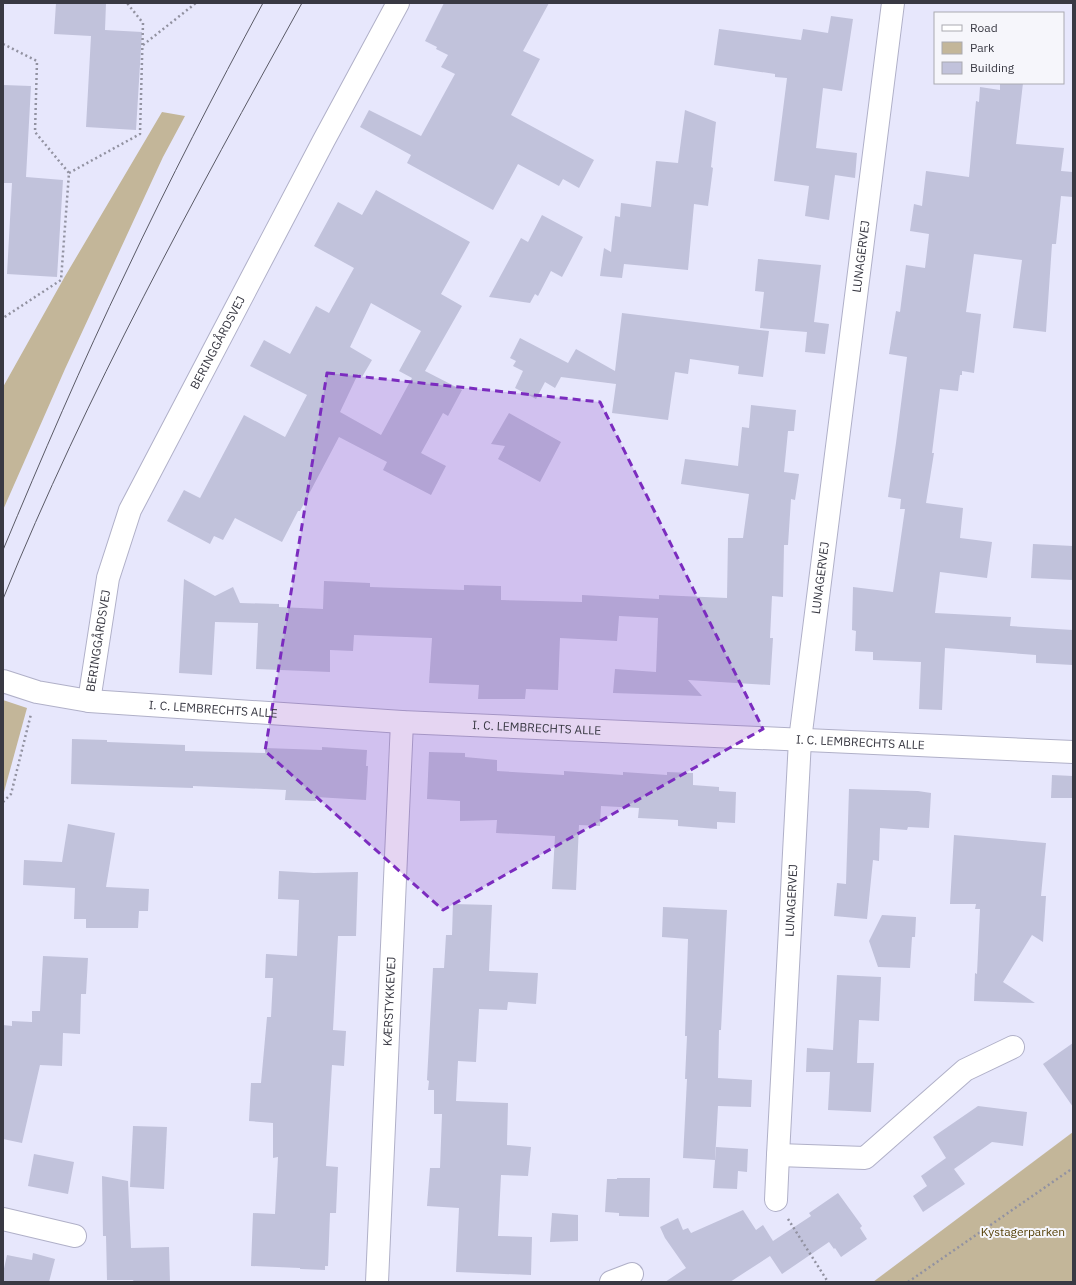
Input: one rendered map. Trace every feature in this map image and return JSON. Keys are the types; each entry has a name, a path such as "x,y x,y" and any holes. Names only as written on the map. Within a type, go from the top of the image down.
{"street":[{"name":"BERINGGÅRDSVEJ","path":"88,701 108,578 130,510 324,140 398,3"},
{"name":"LUNAGERVEJ","path":"776,1200 800,740 893,3"},
{"name":"I. C. LEMBRECHTS ALLE","path":"3,681 37,692 88,701 402,722 1073,752"},
{"name":"KÆRSTYKKEVEJ","path":"377,1282 402,722"},
{"path":"778,1155 865,1158 965,1070 1012,1047"},
{"path":"3,1219 75,1236"},
{"path":"611,1282 632,1274"}],"path":[{"path":"69,173 140,134 143,23 127,3"},
{"path":"142,45 196,3"},
{"path":"3,44 37,61 35,132 69,173 61,280 3,318"},
{"path":"3,802 10,794 37,692"},
{"path":"908,1282 1073,1168"},
{"path":"776,1200 828,1282"}],"highlighted area":[{"path":"327,373 600,402 763,729 443,910 265,751"}],"green space":[{"path":"162,112 185,116 163,157 65,369 3,510 3,387 64,278"},
{"path":"3,700 27,708 4,792 3,792"},
{"name":"Kystagerparken","path":"1073,1132 1073,1282 873,1282"}],"building":[{"path":"56,3 106,3 105,30 142,32 136,130 86,127 91,36 54,34"},
{"path":"444,3 549,3 523,51 540,59 511,115 594,160 579,188 563,179 559,186 518,164 493,210 407,163 411,155 360,127 369,110 421,136 455,74 441,67 448,55 425,41"},
{"path":"831,16 853,19 842,91 823,88 816,148 857,153 855,178 835,175 829,220 805,216 809,186 774,181 787,78 775,77 775,74 714,65 719,29 801,40 803,29 828,33"},
{"path":"1000,84 1023,84 1016,144 1064,148 1061,171 1073,172 1073,197 1061,196 1056,244 1052,244 1046,332 1013,328 1022,260 974,254 966,312 981,314 974,373 962,371 958,391 940,389 932,453 934,453 926,503 963,508 960,538 992,542 987,578 940,572 935,613 1011,617 1010,626 1073,630 1073,665 1036,663 1036,655 945,648 942,710 919,709 921,662 873,660 873,652 855,651 856,631 852,630 853,587 893,592 905,509 900,509 901,499 888,497 907,357 889,354 896,311 900,312 906,265 925,268 929,234 910,231 914,204 922,206 926,171 969,177 976,101 979,102 980,87 1000,90"},
{"path":"3,85 31,86 26,177 63,180 57,277 7,274 12,183 3,183"},
{"path":"685,110 716,122 711,167 713,168 708,206 694,204 688,270 624,264 622,278 600,276 604,248 611,252 615,216 620,217 621,203 651,207 656,161 678,163"},
{"path":"376,190 470,242 441,294 462,306 425,371 462,390 448,416 443,413 421,453 446,466 431,495 383,470 387,462 339,437 282,542 235,518 223,540 214,536 210,544 167,521 184,490 200,498 244,415 285,437 307,395 250,366 264,340 290,354 316,306 329,313 354,268 314,246 338,202 362,215","holes":["371,303 421,331 399,371 412,378 381,435 340,412 358,374 362,377 372,360 350,347"]},
{"path":"542,215 583,237 562,277 551,271 538,296 535,294 530,303 489,297 521,238 528,242"},
{"path":"758,259 821,265 814,322 829,324 825,354 805,352 807,332 760,328 764,292 755,291"},
{"path":"622,313 769,331 763,377 738,374 739,366 690,359 688,374 675,372 668,420 612,413 616,384 561,377 555,388 545,382 536,399 515,388 523,371 513,366 516,361 510,358 520,338 568,363 576,349 615,371"},
{"path":"751,405 796,410 794,431 788,431 784,472 799,474 795,500 791,499 788,545 784,545 783,597 772,596 770,638 773,638 770,685 688,680 702,696 613,693 615,669 656,672 658,618 619,616 617,641 560,638 558,690 526,689 525,699 478,699 479,685 429,683 432,638 354,635 353,651 330,650 330,672 256,669 258,623 215,622 212,675 179,673 184,579 215,596 233,587 240,603 279,604 279,607 323,609 324,581 370,583 370,587 464,590 464,585 501,586 501,600 582,602 582,595 659,599 659,595 727,598 728,538 743,538 749,494 681,484 685,459 738,466 742,427 749,428"},
{"path":"509,413 561,442 540,482 498,459 505,446 491,444"},
{"path":"1033,544 1073,546 1073,580 1031,578"},
{"path":"72,739 185,745 185,751 265,753 265,748 322,750 322,747 367,750 366,766 368,766 366,800 316,797 316,801 285,800 286,790 193,786 193,788 71,784"},
{"path":"429,752 465,753 465,757 497,760 497,771 564,775 564,771 623,775 623,772 667,775 667,772 693,773 693,785 719,787 719,791 736,792 735,823 717,822 717,829 678,826 678,820 638,818 639,808 601,806 600,826 579,825 576,890 552,889 555,836 496,833 497,820 460,821 460,801 427,799"},
{"path":"1052,775 1073,776 1073,798 1051,798"},
{"path":"849,789 918,791 931,793 929,828 908,827 907,830 880,828 879,861 873,860 867,919 834,916 837,883 846,884"},
{"path":"68,824 115,833 106,887 149,889 148,911 139,911 138,928 86,928 86,919 74,919 75,888 23,885 24,860 62,862"},
{"path":"954,835 1046,843 1041,896 1046,896 1043,942 1032,935 1003,982 1035,1003 974,1001 975,973 977,974 980,909 975,909 976,904 950,904"},
{"path":"279,871 314,873 358,872 356,936 338,936 333,1030 346,1031 344,1066 332,1065 326,1166 338,1167 336,1213 330,1213 328,1266 325,1266 325,1270 251,1266 253,1213 275,1214 278,1157 273,1158 273,1123 249,1121 251,1083 261,1083 267,1017 271,1017 273,978 265,978 266,954 297,956 299,900 278,899"},
{"path":"453,904 492,905 489,971 538,973 536,1004 508,1002 507,1010 479,1009 476,1062 458,1061 456,1101 508,1103 507,1145 531,1147 528,1176 501,1175 498,1236 532,1237 531,1275 456,1272 459,1208 427,1206 430,1168 440,1168 442,1114 434,1114 434,1090 428,1090 429,1081 427,1080 433,968 444,968 446,935 452,935"},
{"path":"663,907 727,910 721,1030 719,1030 718,1078 752,1080 751,1107 718,1106 715,1160 683,1158 687,1079 685,1079 687,1036 685,1036 688,939 662,937"},
{"path":"882,915 916,917 915,937 912,937 910,968 878,967 869,941"},
{"path":"43,956 88,958 86,994 81,994 80,1034 63,1033 62,1066 40,1065 22,1143 3,1139 3,1025 12,1026 12,1021 32,1022 32,1011 40,1011"},
{"path":"837,975 881,977 879,1021 859,1020 857,1063 874,1063 871,1112 828,1110 830,1072 806,1072 807,1048 833,1050"},
{"path":"1073,1043 1073,1107 1043,1064"},
{"path":"978,1106 1027,1112 1023,1146 992,1142 954,1169 965,1184 923,1212 913,1196 927,1186 921,1176 946,1158 933,1137"},
{"path":"133,1126 167,1127 164,1189 130,1187"},
{"path":"716,1147 748,1149 747,1172 738,1171 737,1189 713,1188"},
{"path":"34,1154 74,1162 68,1194 28,1186"},
{"path":"102,1176 128,1181 131,1248 169,1247 170,1282 107,1280 106,1236 103,1236"},
{"path":"650,1178 649,1217 619,1216 619,1213 605,1212 607,1179"},
{"path":"838,1193 862,1226 860,1228 867,1239 841,1257 829,1242 782,1274 770,1256 730,1282 665,1282 686,1268 665,1238 660,1227 678,1218 683,1230 688,1228 691,1233 743,1210 756,1230 763,1225 773,1241 811,1216 809,1213"},
{"path":"552,1213 578,1215 578,1241 550,1242"},
{"path":"33,1253 55,1259 49,1282 3,1282 3,1273 7,1255 32,1260"}],"tram line":[{"path":"3,550 63,410 142,238 210,103 263,3"},
{"path":"3,599 70,446 106,371 182,223 302,3"}]}
